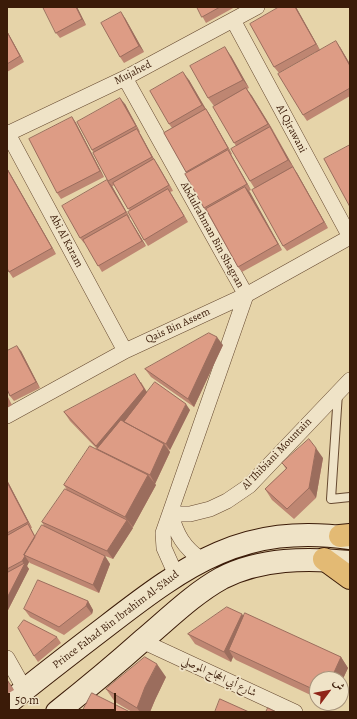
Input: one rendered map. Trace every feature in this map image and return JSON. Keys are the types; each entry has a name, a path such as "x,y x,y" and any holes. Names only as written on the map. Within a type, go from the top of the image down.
{"main road":[{"name":"Prince Fahad Bin Ibrahim Al-S'Aud","path":"7,704 160,585 202,560 231,548 275,537 308,534 347,536"},
{"path":"57,712 142,642 180,608 222,578 246,569 271,563 300,559 324,559 350,562"},
{"path":"324,559 350,578"}],"street":[{"name":"Mujahed","path":"7,133 125,78 257,7"},
{"name":"Al Qirawani","path":"233,20 350,237"},
{"name":"Abdulrahman Bin Shagran","path":"125,78 246,295 171,514 163,533 163,540 168,558 176,575"},
{"name":"Abi Al Karam","path":"7,133 125,351"},
{"name":"Qais Bin Assem","path":"7,416 125,351 246,295 350,237"},
{"name":"Al Thibiani Mountain","path":"171,514 190,514 210,509 227,501 249,486 338,390 350,380"},
{"path":"171,514 174,527 185,546 202,560"},
{"name":"شارع أبي الحجاج الموصلي","path":"142,642 295,712"},
{"path":"7,658 25,690"}],"lane":[{"path":"338,390 331,499 350,497"}],"building":[{"path":"43,7 76,7 82,19 56,33"},
{"path":"197,7 220,7 202,17"},
{"path":"279,7 295,7 316,44 274,67 250,24"},
{"path":"121,12 139,46 120,57 101,23"},
{"path":"7,32 20,56 7,64"},
{"path":"336,41 350,66 350,88 303,115 278,74"},
{"path":"225,47 243,80 208,98 190,66"},
{"path":"183,72 202,105 169,124 150,91"},
{"path":"246,88 268,124 234,143 213,107"},
{"path":"120,98 136,126 92,150 77,122"},
{"path":"206,109 228,148 186,172 164,133"},
{"path":"72,117 100,171 57,193 29,139"},
{"path":"270,127 288,160 250,181 231,149"},
{"path":"137,129 152,157 108,181 93,153"},
{"path":"350,145 350,207 324,159"},
{"path":"228,150 247,184 204,208 185,174"},
{"path":"154,159 169,185 128,209 113,183"},
{"path":"293,167 324,222 283,246 252,190"},
{"path":"7,169 52,248 9,272 7,268"},
{"path":"107,180 126,212 80,238 62,206"},
{"path":"245,187 278,244 238,267 206,209"},
{"path":"168,189 184,216 144,240 128,212"},
{"path":"127,215 142,241 98,266 83,240"},
{"path":"209,333 217,337 188,399 145,369"},
{"path":"17,346 36,382 10,396 7,389 7,351"},
{"path":"135,374 144,389 96,446 64,412"},
{"path":"155,382 186,404 166,444 124,422"},
{"path":"121,420 164,444 150,475 97,449"},
{"path":"309,439 316,448 309,488 287,509 265,489 287,468 282,463"},
{"path":"90,446 148,475 125,517 64,485"},
{"path":"7,482 28,522 7,533"},
{"path":"65,489 127,520 107,551 42,522"},
{"path":"28,524 35,537 22,561 7,569 7,536"},
{"path":"42,525 105,556 93,585 24,555"},
{"path":"25,563 7,598 7,573"},
{"path":"38,580 88,601 86,606 59,627 24,609"},
{"path":"227,607 242,614 224,652 188,634"},
{"path":"245,613 341,657 335,671 309,671 309,687 229,650"},
{"path":"24,620 57,637 34,656 18,628"},
{"path":"145,657 157,664 145,687 137,708 106,689"},
{"path":"92,693 130,712 82,712"},
{"path":"220,699 249,712 215,712"},
{"path":"268,708 276,712 266,712"}]}
